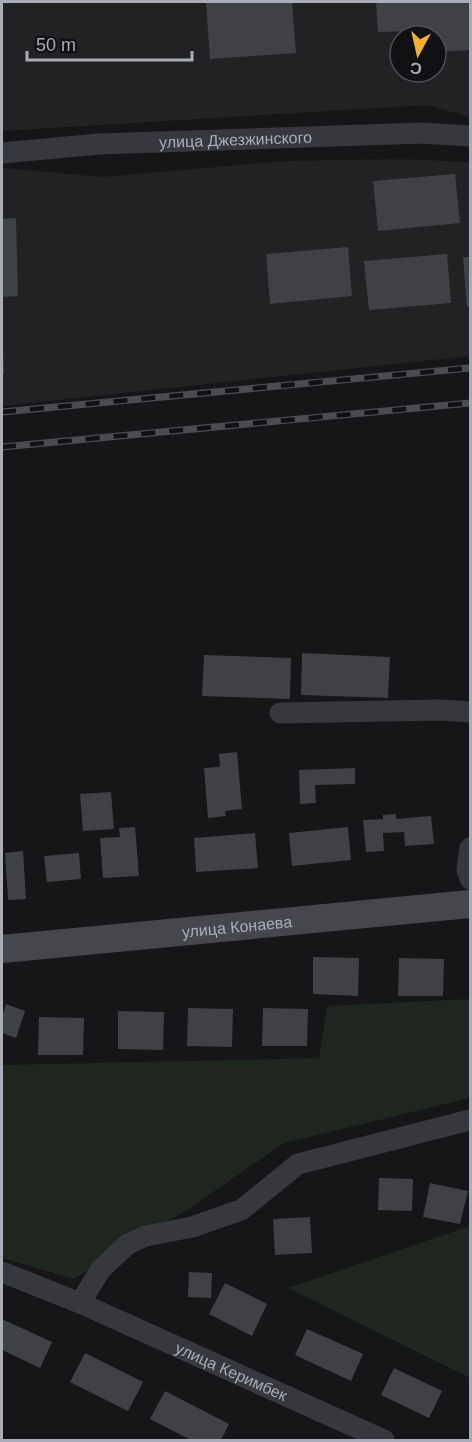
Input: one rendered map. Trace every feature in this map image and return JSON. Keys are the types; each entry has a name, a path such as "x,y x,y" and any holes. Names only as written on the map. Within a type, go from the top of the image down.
{"main road":[{"name":"улица Конаева","path":"2,949 471,904"}],"street":[{"name":"улица Джезжинского","path":"2,153 99,144 422,133 471,135"},
{"path":"280,712 471,712"},
{"path":"471,848 467,870 471,879"},
{"path":"80,1303 101,1269 128,1244 146,1236 192,1227 241,1210 298,1164 471,1119"},
{"name":"улица Керимбек","path":"2,1272 80,1303 384,1440"}],"shaded area":[{"path":"2,2 470,2 470,117 428,105 2,131"},
{"path":"402,159 470,162 470,356 2,406 2,168 103,177 286,161"},
{"path":"470,999 470,1098 284,1143 190,1208 74,1279 2,1258 2,1065 319,1058 327,1006"},
{"path":"470,1226 470,1378 288,1288"}],"building":[{"path":"206,2 292,2 296,53 210,59"},
{"path":"376,2 470,2 470,50 448,51 448,24 388,24 388,32 378,32"},
{"path":"455,174 460,223 378,231 373,181"},
{"path":"16,218 18,296 2,297 2,219"},
{"path":"348,247 352,296 270,304 266,254"},
{"path":"447,254 451,303 369,310 364,261"},
{"path":"463,257 470,257 470,306 467,307"},
{"path":"3,347 4,374 2,374"},
{"path":"302,653 390,657 388,698 301,695"},
{"path":"204,655 291,658 290,699 202,696"},
{"path":"237,752 242,809 225,811 226,816 208,818 204,768 220,767 219,754"},
{"path":"355,768 355,784 315,785 316,803 300,804 299,770"},
{"path":"111,792 114,829 83,831 80,794"},
{"path":"396,814 396,819 431,816 434,844 405,846 404,832 383,833 384,851 366,852 363,820 383,819 383,815"},
{"path":"135,827 139,876 103,878 100,838 120,837 119,828"},
{"path":"348,827 351,860 292,866 289,833"},
{"path":"255,833 258,868 196,872 194,838"},
{"path":"23,851 26,899 8,900 5,853"},
{"path":"79,853 81,879 47,882 44,856"},
{"path":"313,957 359,958 358,996 313,994"},
{"path":"399,958 444,959 443,996 398,996"},
{"path":"6,1004 25,1011 16,1038 2,1033 2,1016"},
{"path":"188,1008 233,1009 232,1047 187,1046"},
{"path":"263,1008 308,1009 307,1046 262,1046"},
{"path":"118,1011 164,1012 163,1050 118,1049"},
{"path":"39,1017 84,1018 83,1055 38,1055"},
{"path":"379,1178 413,1179 412,1211 378,1210"},
{"path":"430,1183 468,1191 460,1224 423,1217"},
{"path":"310,1217 312,1253 275,1255 273,1219"},
{"path":"189,1272 212,1273 211,1298 188,1297"},
{"path":"225,1283 267,1304 252,1336 209,1314"},
{"path":"2,1319 52,1342 40,1368 2,1350"},
{"path":"307,1329 363,1354 351,1381 295,1355"},
{"path":"85,1353 143,1382 128,1411 70,1382"},
{"path":"394,1368 442,1391 429,1418 381,1395"},
{"path":"165,1391 229,1424 221,1440 191,1440 150,1419"}],"railway":[{"path":"2,412 470,368"},
{"path":"2,447 470,403"}]}
